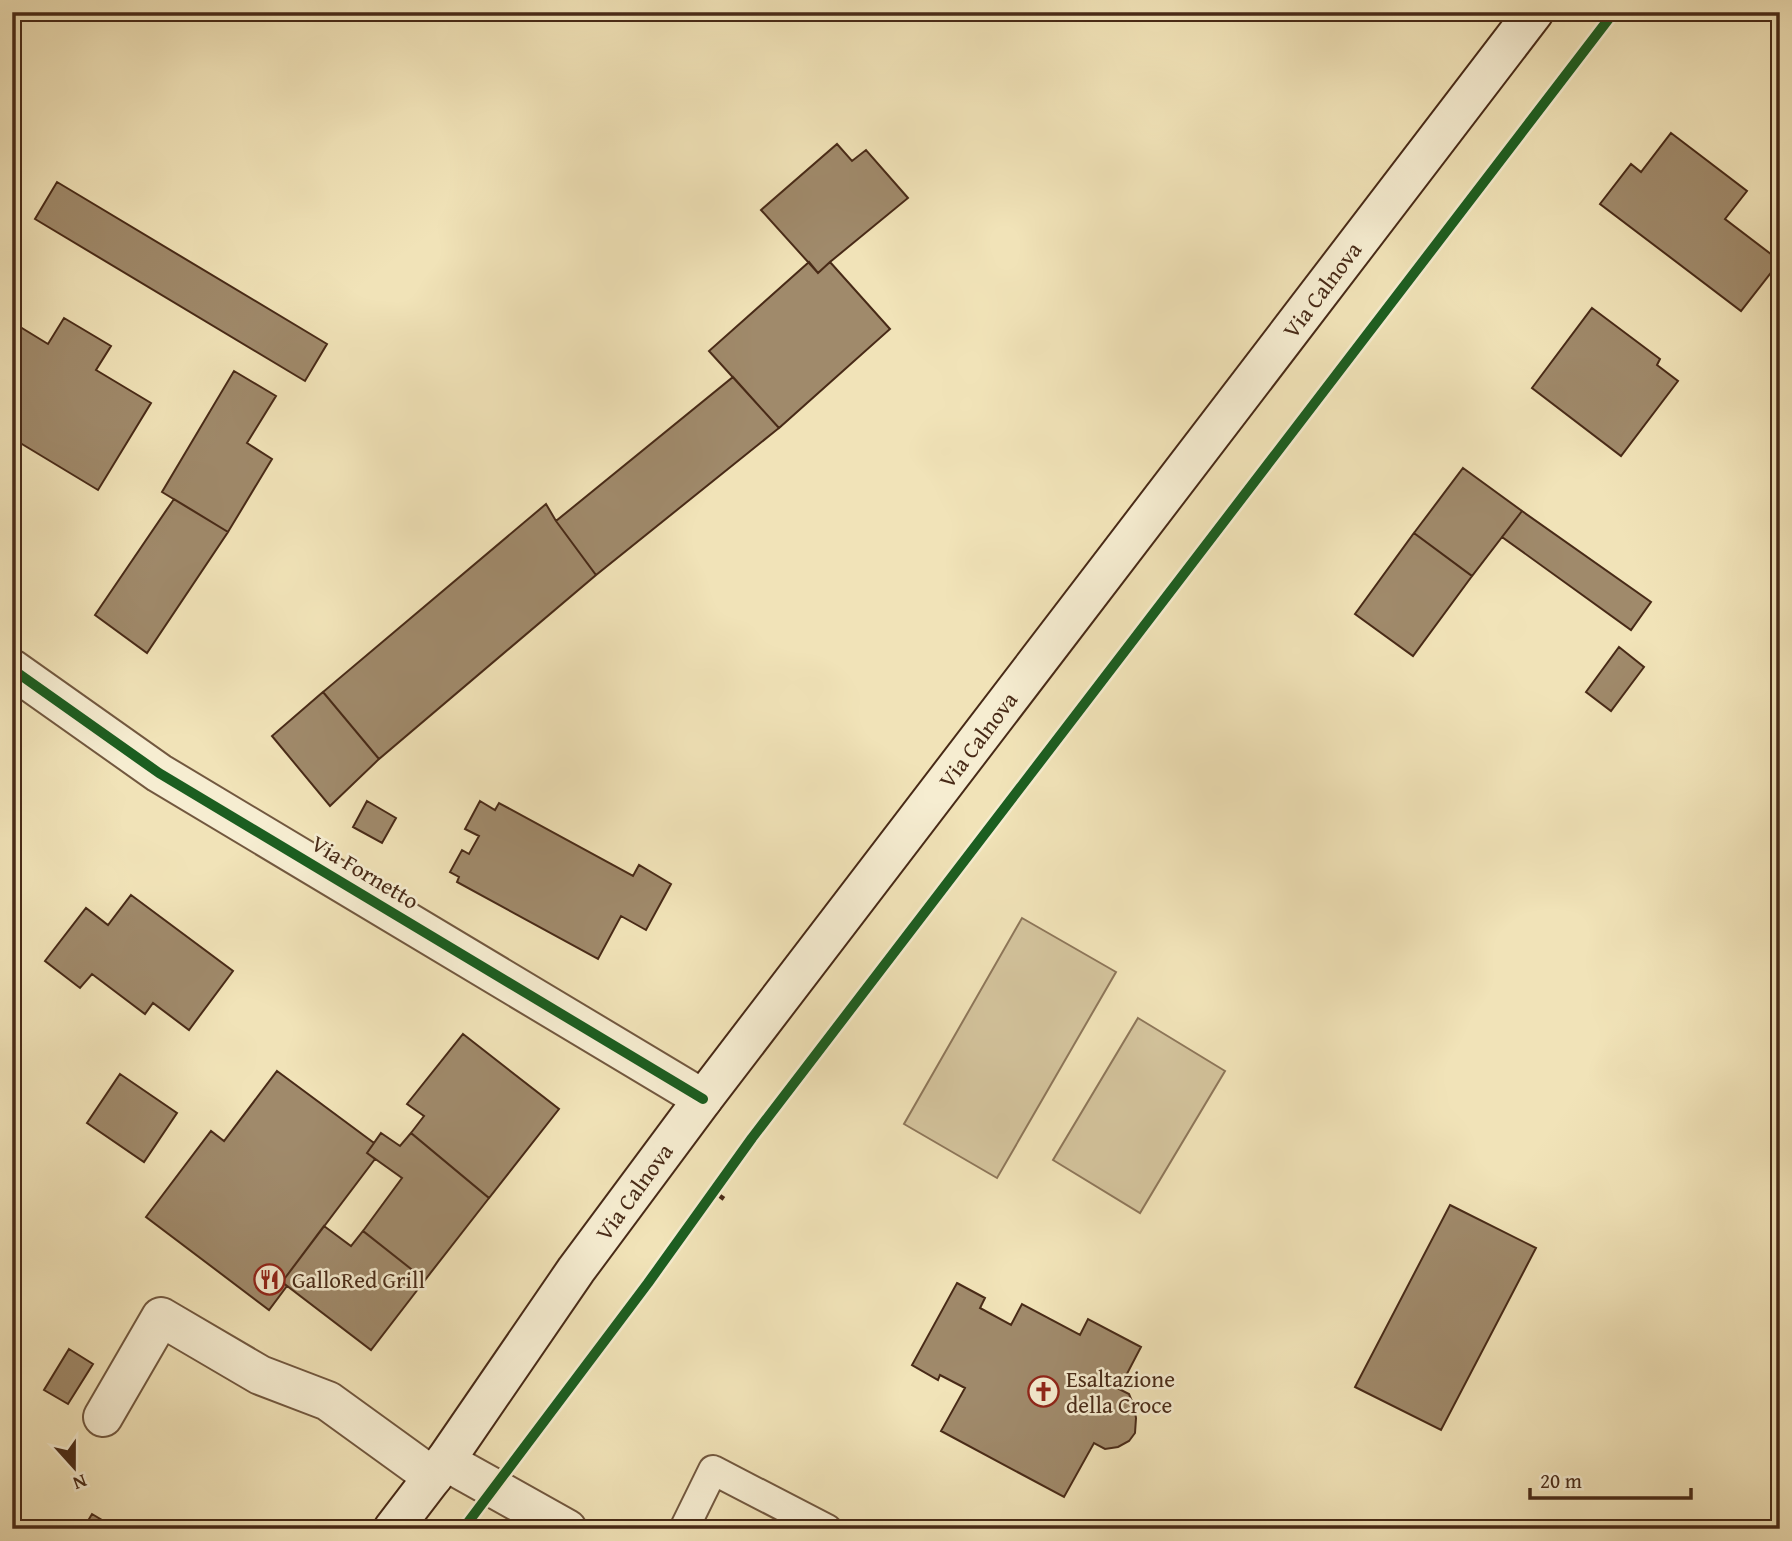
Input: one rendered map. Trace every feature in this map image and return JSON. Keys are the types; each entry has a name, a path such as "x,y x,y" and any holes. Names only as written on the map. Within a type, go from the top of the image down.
{"main road":[{"name":"Via Calnova","path":"393,1529 439,1469 576,1270 703,1099 1534,12"},
{"name":"Via Fornetto","path":"12,669 159,773 703,1099"},
{"path":"103,1416 161,1317 260,1375 328,1401 439,1469 567,1529"}],"lane":[{"path":"684,1529 713,1470 827,1529"}],"path":[{"path":"713,1191 724,1199"}],"shaded area":[{"path":"1022,918 1116,972 997,1178 904,1124"},
{"path":"1138,1018 1225,1071 1140,1213 1053,1160"}],"building":[{"path":"1671,133 1747,191 1725,219 1780,261 1741,311 1600,204 1631,164 1641,172"},
{"path":"837,144 852,161 866,150 908,198 818,273 761,210"},
{"path":"57,182 327,344 305,381 35,219"},
{"path":"809,262 818,273 830,262 890,329 779,428 709,351"},
{"path":"1592,308 1660,359 1657,365 1678,381 1621,456 1532,388"},
{"path":"64,318 111,346 96,370 151,403 98,490 12,438 12,322 48,344"},
{"path":"234,371 276,396 247,443 272,459 228,532 162,492"},
{"path":"733,377 779,428 596,575 556,521"},
{"path":"1463,468 1522,511 1472,576 1414,533"},
{"path":"174,499 228,532 147,653 95,615"},
{"path":"546,504 596,575 379,759 323,692"},
{"path":"1522,511 1651,602 1631,630 1502,537"},
{"path":"1414,533 1472,576 1413,656 1355,614"},
{"path":"1619,647 1644,667 1611,711 1586,692"},
{"path":"323,692 379,759 330,806 272,736"},
{"path":"367,801 396,818 382,843 353,827"},
{"path":"480,801 495,810 499,803 633,876 639,865 671,884 646,930 621,916 598,959 457,882 459,877 450,872 462,850 469,854 479,836 465,829"},
{"path":"131,895 233,971 189,1030 153,1003 145,1014 92,974 80,988 45,961 86,908 108,925"},
{"path":"463,1034 559,1109 489,1198 411,1133 424,1116 407,1104"},
{"path":"277,1071 374,1143 367,1153 375,1159 282,1282 287,1286 269,1310 146,1217 211,1131 224,1141"},
{"path":"120,1074 177,1113 144,1162 87,1123"},
{"path":"381,1133 400,1146 411,1133 489,1198 425,1280 363,1231 402,1178 367,1153"},
{"path":"1450,1205 1536,1248 1441,1430 1355,1387"},
{"path":"324,1226 351,1246 363,1231 425,1280 371,1350 282,1282"},
{"name":"Esaltazione della Croce","path":"957,1283 985,1298 980,1308 1011,1325 1022,1304 1080,1335 1088,1319 1141,1347 1119,1389 1129,1394 1134,1406 1135,1433 1129,1441 1118,1447 1105,1449 1094,1443 1064,1497 941,1431 965,1388 940,1375 938,1380 912,1365"},
{"path":"69,1349 93,1364 68,1404 44,1390"},
{"path":"92,1514 117,1529 83,1529"}],"cycle path":[{"path":"463,1529 648,1283 752,1138 1614,12"},
{"path":"12,669 159,773 703,1099"}],"place":[{"name":"GalloRed Grill","path":"269,1280"},
{"name":"Esaltazione della Croce","path":"1043,1392"}]}
